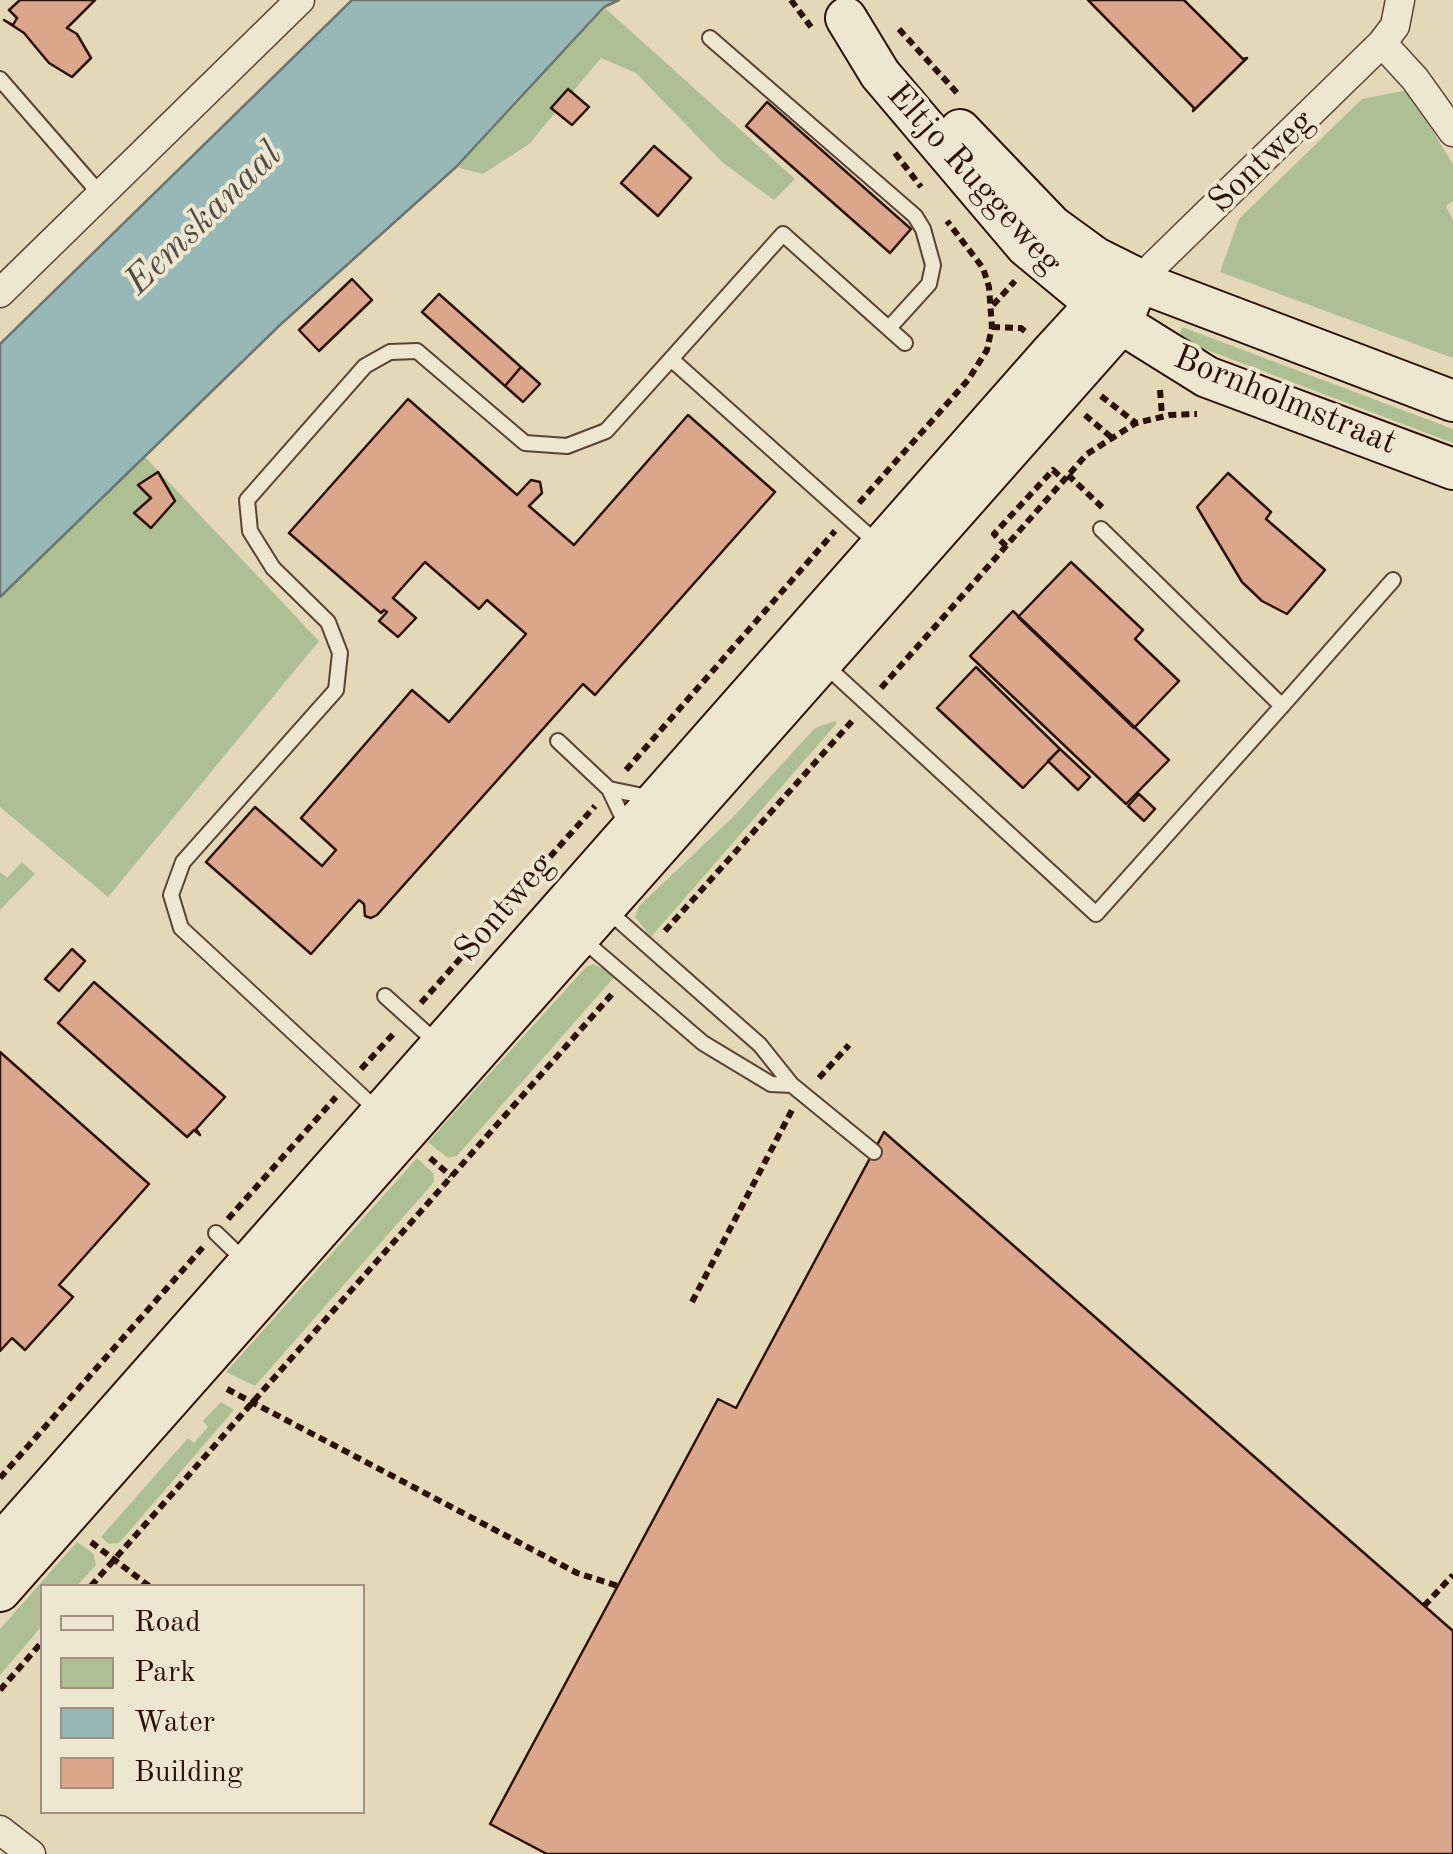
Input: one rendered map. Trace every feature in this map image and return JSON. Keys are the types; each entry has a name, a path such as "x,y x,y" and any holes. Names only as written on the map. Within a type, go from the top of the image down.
{"street":[{"path":"0,294 300,0"},
{"path":"1400,0 1395,26 1382,43 1415,79 1453,132"},
{"name":"Eltjo Ruggeweg","path":"838,9 896,62 1052,226 1096,258 1139,280"},
{"name":"Eltjo Ruggeweg","path":"838,9 880,74 1026,246 1108,314"},
{"name":"Sontweg","path":"0,1546 259,1274 583,915 676,802 1139,280 1382,43"},
{"name":"Bornholmstraat","path":"1139,280 1453,401"},
{"name":"Bornholmstraat","path":"1108,314 1206,377 1453,469"},
{"name":"Sontweg","path":"583,915 630,832 676,802"},
{"name":"Sontweg","path":"0,1591 259,1274"},
{"path":"0,1830 32,1854"}],"lane":[{"path":"710,38 914,216 923,230 934,265 929,284 889,328"},
{"path":"0,78 101,194"},
{"path":"392,1124 180,928 171,895 183,862 336,690 340,653 328,622 274,568 250,531 248,500 365,366 390,352 417,351 526,443 567,446 606,430 783,234 905,342"},
{"path":"671,359 892,557"},
{"path":"1101,529 1282,706"},
{"path":"810,651 1096,914 1394,580"},
{"path":"558,741 609,789 630,832"},
{"path":"609,789 676,802"},
{"path":"583,915 650,948 760,1045 798,1090 874,1152"},
{"path":"583,915 628,976 703,1042 771,1084 798,1090"},
{"path":"385,996 452,1056"},
{"path":"216,1233 259,1274"}],"path":[{"name":"Eltjo Ruggeweg","path":"992,306 992,326"},
{"name":"Sontweg","path":"0,1478 975,372 987,350 992,326"},
{"path":"650,948 1087,454 1136,423"},
{"path":"1006,546 994,534 1053,470 1112,517 1101,529"},
{"path":"93,1584 628,976"},
{"path":"692,1302 798,1090 849,1046"},
{"path":"225,1388 577,1574 618,1586"},
{"path":"114,1561 146,1584"},
{"path":"1424,1606 1453,1574"},
{"path":"0,1690 40,1644"}],"green space":[{"path":"604,7 795,179 774,200 723,163 636,73 601,58 529,144 483,174 456,167"},
{"path":"1407,90 1453,164 1453,201 1446,206 1453,220 1453,358 1220,272 1239,219 1362,99"},
{"path":"1182,327 1453,429 1453,443 1178,339"},
{"path":"144,456 319,641 108,897 0,807 0,597"},
{"path":"835,721 651,937 635,917 639,906 735,815 815,728"},
{"path":"22,862 35,874 0,910 0,872 7,878"},
{"path":"593,964 616,975 457,1156 448,1158 428,1142 586,967"},
{"path":"417,1158 433,1173 434,1182 255,1386 226,1372"},
{"path":"221,1402 234,1410 119,1543 109,1544 101,1537 188,1438 194,1443 208,1427 203,1421"},
{"path":"77,1542 93,1553 96,1565 79,1584 40,1584 40,1628 0,1675 0,1629"}],"water":[{"name":"Eemskanaal","path":"352,0 619,0 604,7 456,167 280,325 0,597 0,344"}],"building":[{"path":"20,0 95,0 67,28 77,34 91,58 72,77 49,63 24,33 4,20 13,25 17,18 9,10"},
{"path":"1088,0 1184,0 1243,59 1247,58 1193,111"},
{"path":"568,89 589,107 572,125 551,108"},
{"path":"767,102 911,229 890,253 746,126"},
{"path":"654,146 691,178 658,216 621,183"},
{"path":"352,279 372,300 319,351 299,330"},
{"path":"439,294 521,367 505,386 422,312"},
{"path":"521,367 540,384 523,402 505,386"},
{"path":"408,399 517,495 531,480 540,482 542,493 529,506 574,545 688,415 775,492 595,695 583,684 377,915 365,916 364,904 359,900 311,954 206,862 255,807 322,866 336,850 301,818 412,690 449,722 526,634 487,600 479,609 425,562 393,598 416,618 398,637 379,621 387,612 381,613 289,533"},
{"path":"158,472 175,501 151,528 134,513 151,498 138,485"},
{"path":"1228,473 1271,512 1266,519 1325,570 1287,614 1262,601 1242,582 1197,507"},
{"path":"1071,562 1143,630 1135,639 1179,681 1134,728 1018,617"},
{"path":"1013,611 1169,760 1126,804 970,656"},
{"path":"976,667 1060,749 1023,788 937,708"},
{"path":"1060,749 1090,777 1078,790 1048,761"},
{"path":"1139,794 1155,809 1144,821 1128,806"},
{"path":"72,949 85,961 59,991 45,979"},
{"path":"94,982 225,1097 196,1129 200,1135 194,1130 187,1137 58,1023"},
{"path":"0,1052 149,1184 59,1285 73,1297 25,1350 12,1338 0,1351"},
{"path":"884,1132 1453,1631 1453,1854 547,1854 490,1824 718,1399 736,1408"}]}
